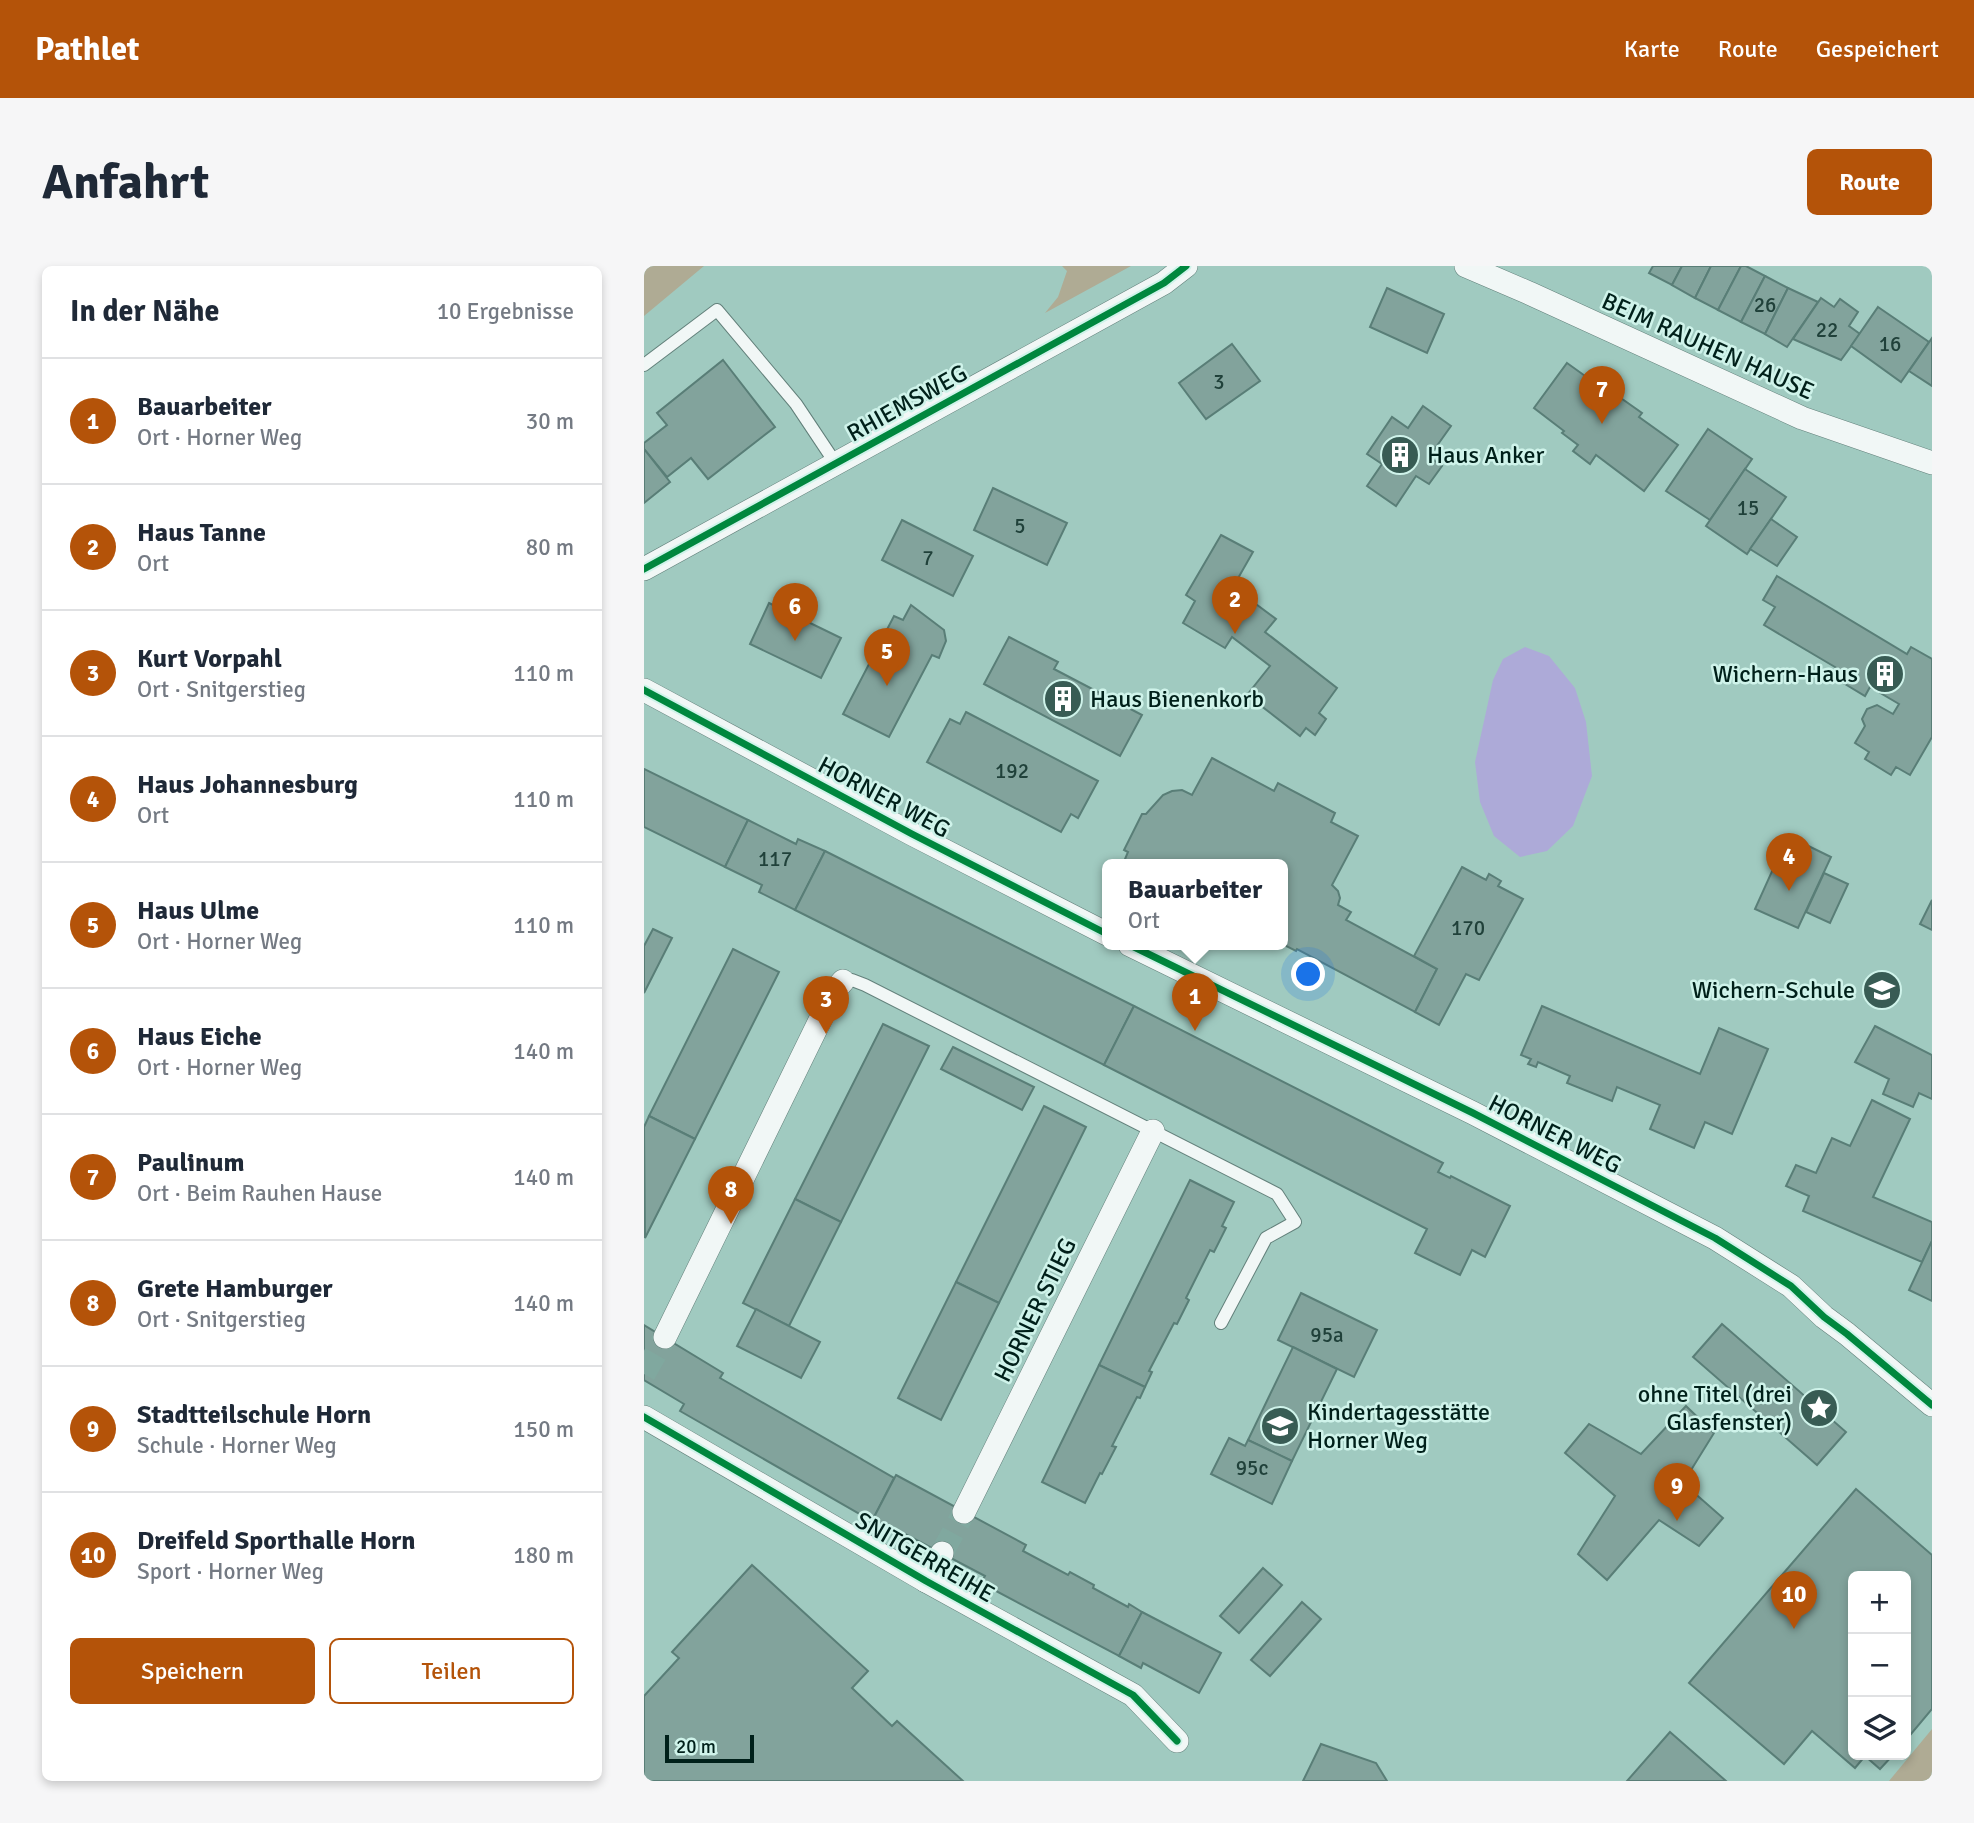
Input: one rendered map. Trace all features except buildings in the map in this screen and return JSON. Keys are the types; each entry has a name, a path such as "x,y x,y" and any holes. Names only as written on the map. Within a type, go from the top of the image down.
{"street":[{"name":"RHIEMSWEG","path":"644,569 1164,283 1186,266"},
{"name":"BEIM RAUHEN HAUSE","path":"1466,266 1802,418 1932,463"},
{"name":"HORNER WEG","path":"644,690 912,834 1102,931"},
{"name":"HORNER WEG","path":"1140,950 1473,1113 1715,1238 1791,1286 1824,1317 1932,1405"},
{"path":"664,1337 836,988 843,981"},
{"name":"HORNER STIEG","path":"964,1512 1153,1131"},
{"name":"SNITGERREIHE","path":"644,1417 926,1581 1133,1695 1177,1741"},
{"path":"926,1581 942,1553"}],"lane":[{"path":"644,365 717,310 796,404 836,464"},
{"path":"843,981 852,980 865,985 1277,1194 1295,1222 1266,1238 1221,1323"}],"shaded area":[{"path":"644,266 704,266 644,316"},
{"path":"1062,266 1131,266 1045,313 1058,297 1067,271"},
{"path":"1932,1729 1932,1781 1889,1781 1906,1760 1911,1760 1911,1754"}],"water":[{"path":"1525,647 1549,656 1575,688 1586,722 1592,776 1573,826 1547,851 1520,857 1494,836 1480,802 1475,762 1493,680 1503,659"}],"tunnel":[{"path":"644,1374 665,1337"},
{"path":"942,1553 964,1512"}],"cycle path":[{"path":"644,569 1164,283 1186,266"},
{"path":"644,690 912,834 1102,931"},
{"path":"1140,950 1473,1113 1715,1238 1791,1286 1824,1317 1932,1405"},
{"path":"644,1417 926,1581 1133,1695 1177,1741"}],"place":[{"name":"Paulinum","path":"1602,424"},
{"name":"Haus Anker","path":"1400,455"},
{"name":"Haus Tanne","path":"1235,634"},
{"name":"Haus Eiche","path":"795,641"},
{"name":"Wichern-Haus","path":"1885,674"},
{"name":"Haus Ulme","path":"887,686"},
{"name":"Haus Bienenkorb","path":"1063,699"},
{"name":"Haus Johannesburg","path":"1789,891"},
{"name":"Wichern-Schule","path":"1882,990"},
{"name":"Bauarbeiter","path":"1195,1031"},
{"name":"Kurt Vorpahl","path":"826,1034"},
{"name":"Grete Hamburger","path":"731,1224"},
{"name":"ohne Titel (drei Glasfenster)","path":"1819,1408"},
{"name":"Kindertagesstätte Horner Weg","path":"1280,1426"},
{"name":"Stadtteilschule Horn","path":"1677,1521"},
{"name":"Dreifeld Sporthalle Horn","path":"1794,1629"}]}
